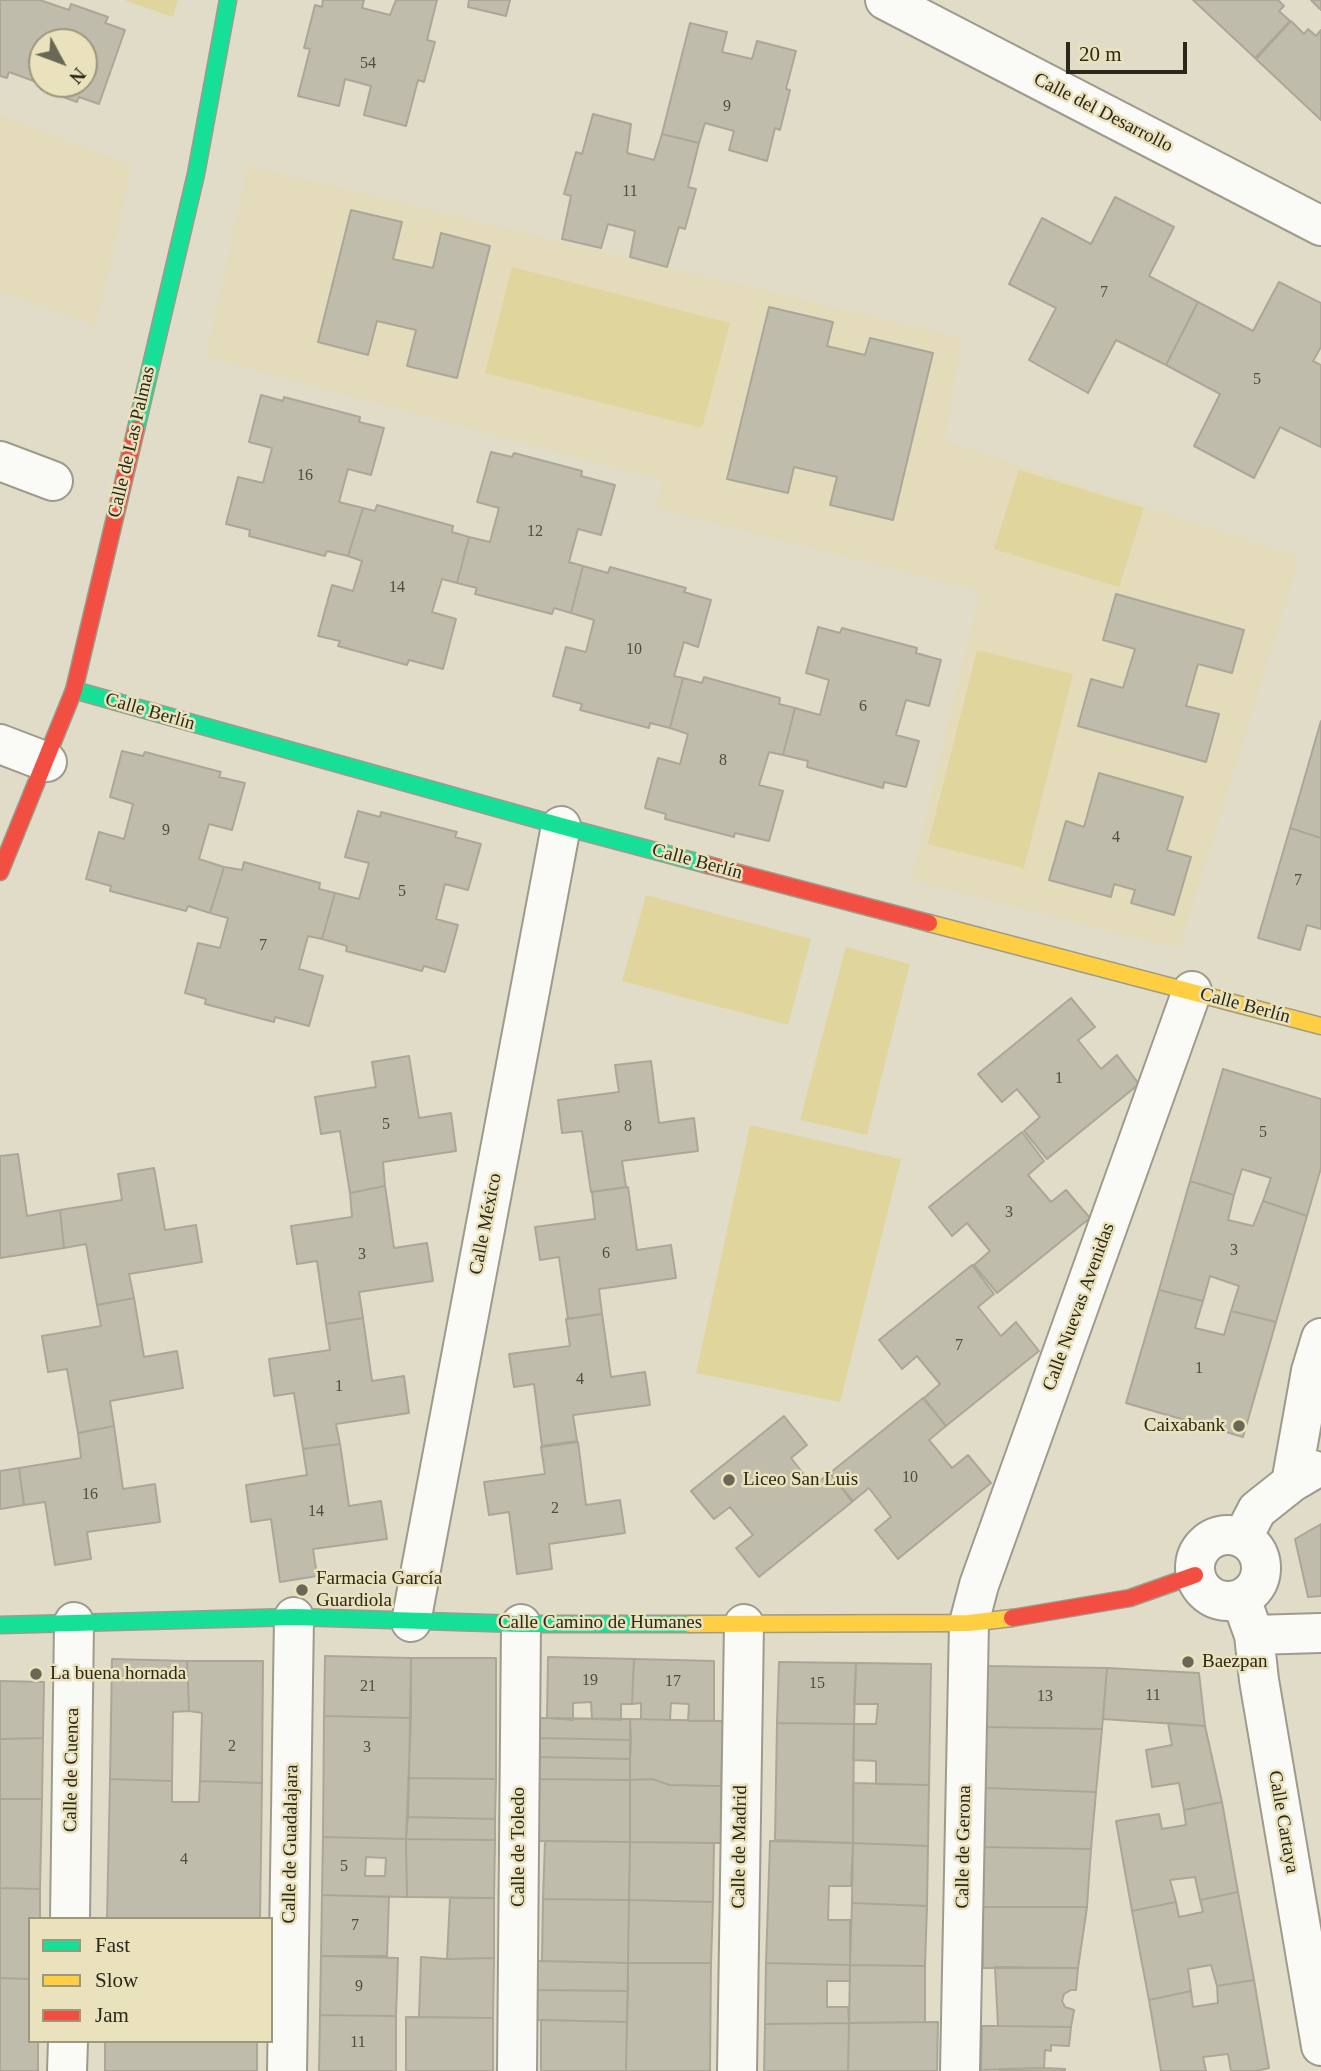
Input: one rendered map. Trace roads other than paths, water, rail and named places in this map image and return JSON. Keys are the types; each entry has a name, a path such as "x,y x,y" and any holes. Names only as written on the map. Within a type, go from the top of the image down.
{"street":[{"name":"Calle de Las Palmas","path":"0,872 47,762 74,690 196,174 228,0"},
{"name":"Calle del Desarrollo","path":"885,0 1321,226"},
{"path":"0,461 53,481"},
{"name":"Calle Berlín","path":"74,690 561,826 1321,1026"},
{"path":"0,744 47,762"},
{"name":"Calle México","path":"411,1622 561,826"},
{"name":"Calle Nuevas Avenidas","path":"969,1623 979,1585 1192,991"},
{"path":"1242,1537 1256,1510 1306,1474 1311,1371 1321,1338"},
{"path":"1228,1534 1242,1537 1253,1545 1259,1556 1259,1581 1251,1592 1241,1599 1226,1601 1213,1597 1201,1588 1195,1575 1195,1560 1202,1547 1213,1537 1228,1534"},
{"name":"Calle Camino de Humanes","path":"0,1625 294,1618 521,1624 969,1623 1016,1619 1130,1598 1195,1575"},
{"name":"Calle Cartaya","path":"1241,1599 1254,1635 1259,1680 1321,2046"},
{"name":"Calle de Guadalajara","path":"287,2071 294,1618"},
{"name":"Calle de Cuenca","path":"70,1917 74,1622"},
{"name":"Calle de Gerona","path":"960,2071 969,1623"},
{"name":"Calle de Toledo","path":"517,2071 521,1624"},
{"name":"Calle de Madrid","path":"737,2071 744,1624"},
{"path":"1254,1635 1321,1633"},
{"path":"67,2071 68,2043"}],"place":[{"name":"Caixabank","path":"1239,1426"},
{"name":"Liceo San Luis","path":"729,1480"},
{"name":"Farmacia García Guardiola","path":"302,1590"},
{"name":"Baezpan","path":"1188,1662"},
{"name":"La buena hornada","path":"36,1674"}]}
